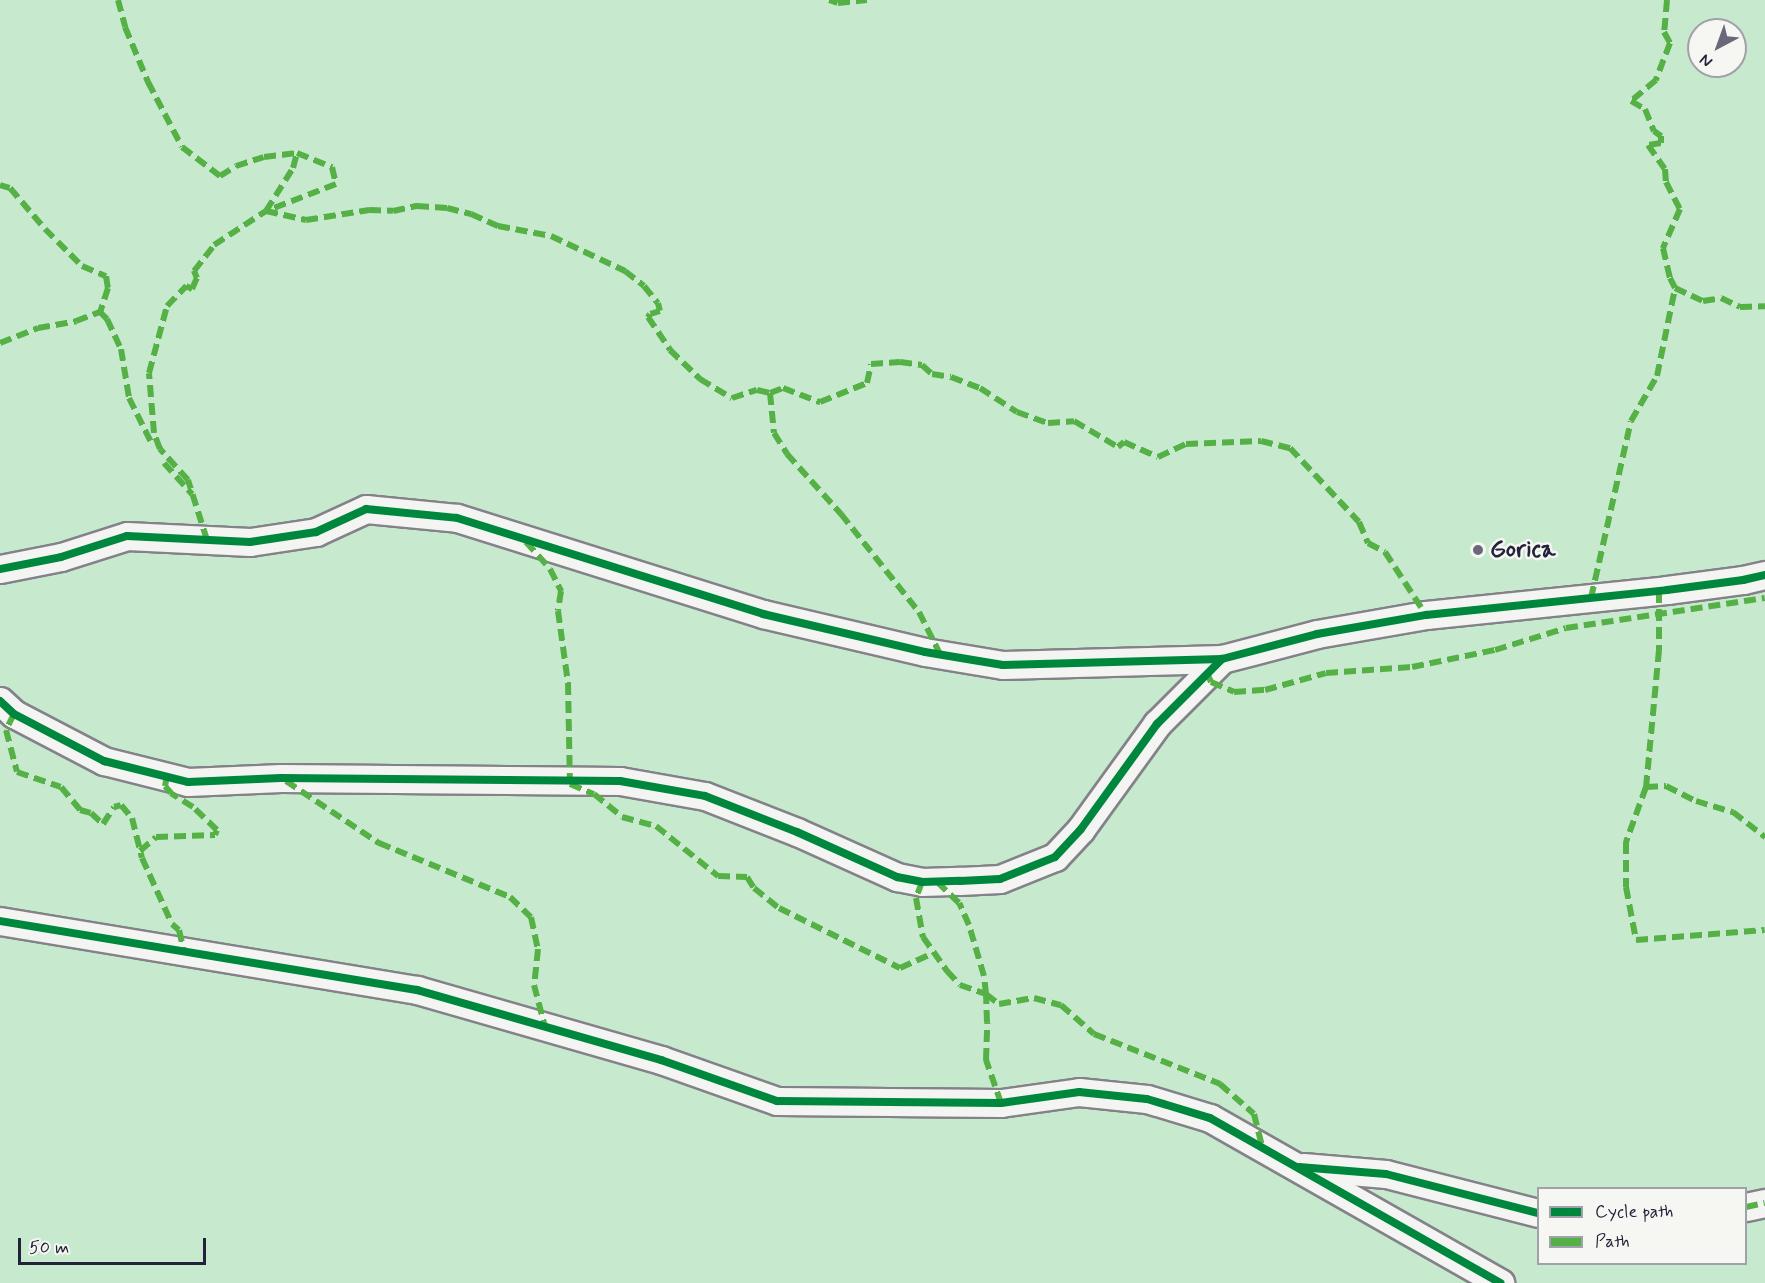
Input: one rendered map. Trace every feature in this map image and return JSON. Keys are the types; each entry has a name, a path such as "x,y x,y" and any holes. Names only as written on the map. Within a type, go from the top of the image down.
{"street":[{"path":"0,569 61,557 127,536 250,542 316,532 366,509 457,518 763,614 966,659 1015,665 1222,659 1317,634 1426,615 1667,590 1765,575"},
{"path":"0,701 14,714 104,761 188,782 282,778 620,781 705,796 797,832 897,877 922,882 960,881 1000,879 1055,857 1081,829 1157,724 1222,659"},
{"path":"0,921 417,990 661,1060 777,1101 1001,1103 1079,1092 1147,1099 1210,1118 1500,1283"},
{"path":"1293,1166 1386,1174 1537,1212"},
{"path":"1747,1207 1765,1203"}],"green space":[{"path":"0,0 1765,0 1765,1283 0,1283"}],"marked path":[{"path":"118,0 125,27 148,82 182,147 220,176 236,166 264,157 297,153 332,167 336,184 266,211 293,168 297,153"},
{"path":"829,0 838,3 867,0"},
{"path":"1667,0 1664,32 1670,43 1656,80 1631,101 1645,109 1654,131 1661,136 1661,143 1648,145 1665,169 1666,182 1680,209 1663,248 1670,278 1675,288 1703,301 1721,298 1740,307 1765,306"},
{"path":"0,185 10,188 45,229 82,266 106,276 108,288 100,312"},
{"path":"207,540 188,480 160,449 154,433 149,373 167,306 186,286 192,289 197,278 194,271 214,245 266,211 306,220 369,210 393,211 417,206 447,208 471,214 498,226 551,236 625,271 644,286 658,303 660,311 648,317 670,350 700,379 732,398 757,390 770,393 783,388 820,402 867,383 871,364 900,362 922,365 932,374 951,377 980,388 1017,412 1048,423 1074,421 1118,447 1124,442 1158,457 1186,444 1261,441 1290,448 1359,522 1368,543 1385,552 1426,615"},
{"path":"1591,598 1631,421 1657,376 1675,288"},
{"path":"0,343 38,328 76,321 100,312 107,319 121,349 129,398 153,446"},
{"path":"770,393 774,433 787,454 841,514 919,612 940,654"},
{"path":"164,463 192,494"},
{"path":"526,542 550,569 561,591 558,611 568,683 570,784 594,794 622,817 656,826 718,876 747,877 754,888 779,908 900,968 933,953"},
{"path":"1659,591 1659,650 1646,787 1666,786 1696,801 1733,812 1765,837"},
{"path":"1207,673 1211,682 1234,692 1265,690 1326,673 1412,667 1495,650 1566,628 1765,598"},
{"path":"14,714 6,730 17,772 61,787 80,810 91,813 103,824 114,807 121,805 132,818 142,858 172,924 179,930 184,952"},
{"path":"140,851 156,837 215,835 217,830 193,807 171,793 165,786 167,776"},
{"path":"286,781 379,843 510,897 531,917 538,949 534,985 545,1027"},
{"path":"1646,787 1626,842 1626,887 1636,940 1765,930"},
{"path":"1001,1103 986,1060 987,1022 986,994 984,976 969,925 959,903 937,882 922,882 916,898 923,937 960,985 986,994 999,1004 1034,998 1061,1005 1094,1034 1220,1084 1254,1114 1262,1147"},
{"path":"1747,1207 1765,1203"}],"cycle path":[{"path":"0,569 61,557 127,536 250,542 316,532 366,509 457,518 763,614 925,652 1003,665 1222,659 1317,634 1426,615 1667,590 1765,575"},
{"path":"0,701 14,714 104,761 188,782 281,778 620,781 705,796 797,832 897,877 922,882 960,881 1000,879 1055,857 1081,829 1157,724 1222,659"},
{"path":"0,921 417,990 661,1060 777,1101 1001,1103 1079,1092 1147,1099 1210,1118 1500,1283"},
{"path":"1299,1167 1386,1174 1537,1213"}],"place":[{"name":"Gorica","path":"1478,550"}]}
